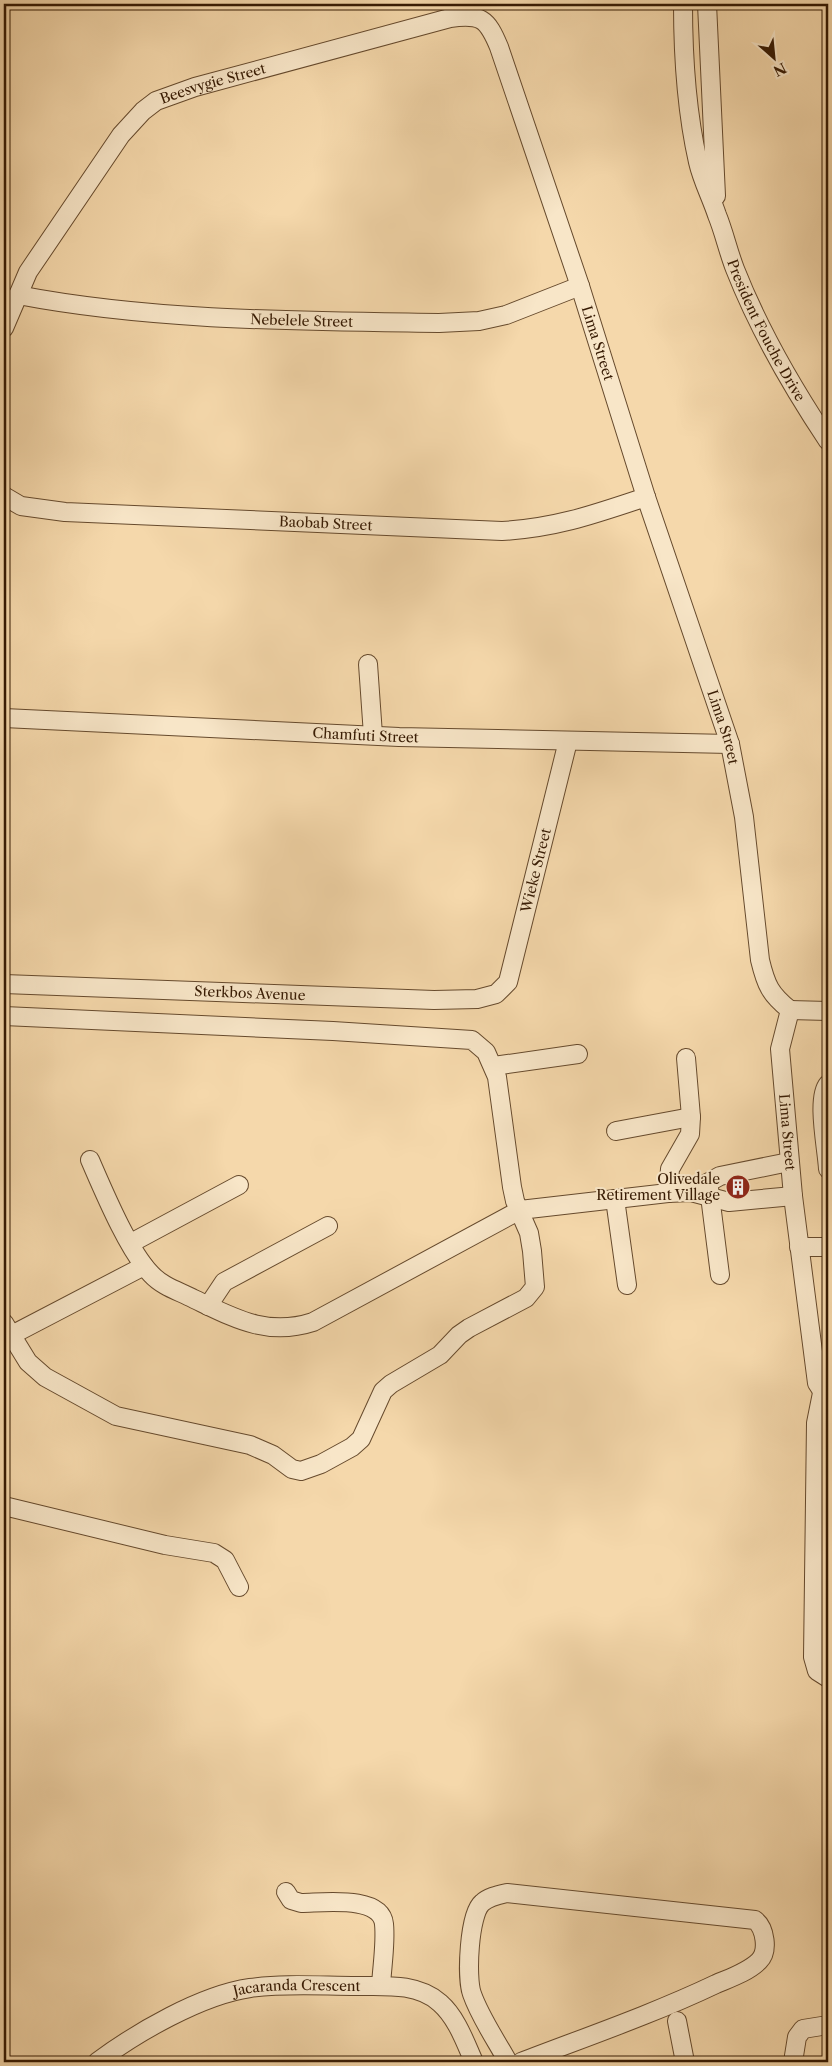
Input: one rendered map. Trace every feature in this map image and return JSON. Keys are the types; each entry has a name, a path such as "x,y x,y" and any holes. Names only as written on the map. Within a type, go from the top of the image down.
{"street":[{"name":"President Fouche Drive","path":"683,4 686,92 698,163 734,267 754,314 780,364 828,441"},
{"name":"President Fouche Drive","path":"707,4 717,214"},
{"name":"Beesvygie Street","path":"4,328 28,272 121,135 143,111 156,101 195,87 450,18 467,16 476,16 488,24 507,70"},
{"name":"Lima Street","path":"507,70 580,286 646,497 730,744 744,817 762,968 766,983 776,999 790,1010 780,1049 793,1196 798,1247 817,1383 825,1396"},
{"name":"Nebelele Street","path":"18,295 55,302 165,312 365,322 439,323 479,321 506,315 580,286"},
{"name":"Baobab Street","path":"4,496 21,506 65,512 502,530 533,529 572,522 646,497"},
{"path":"368,664 373,735"},
{"name":"Chamfuti Street","path":"4,718 568,742 730,744"},
{"name":"Wieke Street","path":"496,994 508,982 518,948 568,742"},
{"name":"Sterkbos Avenue","path":"4,984 434,1000 477,999 496,994"},
{"path":"790,1010 828,1011"},
{"path":"4,1016 333,1031 472,1040 486,1052 494,1066 512,1187 530,1232 535,1287 531,1294 458,1335 440,1355 391,1384 383,1391 361,1439 352,1447 310,1469 300,1471 292,1469 273,1455 250,1445 116,1416 44,1377 28,1362 6,1332 144,1266"},
{"path":"494,1066 578,1054"},
{"path":"668,1193 670,1169 690,1134 691,1117 686,1058"},
{"path":"828,1084 822,1101 828,1169"},
{"path":"616,1131 691,1117"},
{"path":"90,1160 144,1266 162,1284 208,1306 258,1326 295,1328 313,1322 520,1210 709,1190 729,1202 793,1196"},
{"path":"720,1275 709,1190 720,1176 790,1162"},
{"path":"131,1243 239,1184"},
{"path":"615,1199 627,1285"},
{"path":"208,1306 224,1282 328,1226"},
{"path":"798,1247 828,1247"},
{"path":"825,1396 816,1423 821,1510 813,1657 817,1671 828,1678"},
{"path":"4,1506 165,1546 214,1553 225,1560 239,1587"},
{"path":"286,1892 291,1900 302,1903 366,1904 377,1909 384,1922 381,1986"},
{"path":"508,2062 472,1994 469,1981 475,1916 481,1904 493,1897 507,1893 517,1894 755,1920 761,1924 764,1931 764,1951 761,1959 752,1967 694,1994 521,2062"},
{"name":"Jacaranda Crescent","path":"97,2062 139,2034 182,2012 249,1988 276,1986 381,1986 420,1990 440,2003 453,2019 474,2062"},
{"path":"677,2021 685,2062"},
{"path":"793,2062 797,2037 803,2029 828,2025"}],"place":[{"name":"Olivedale Retirement Village","path":"738,1187"}]}
